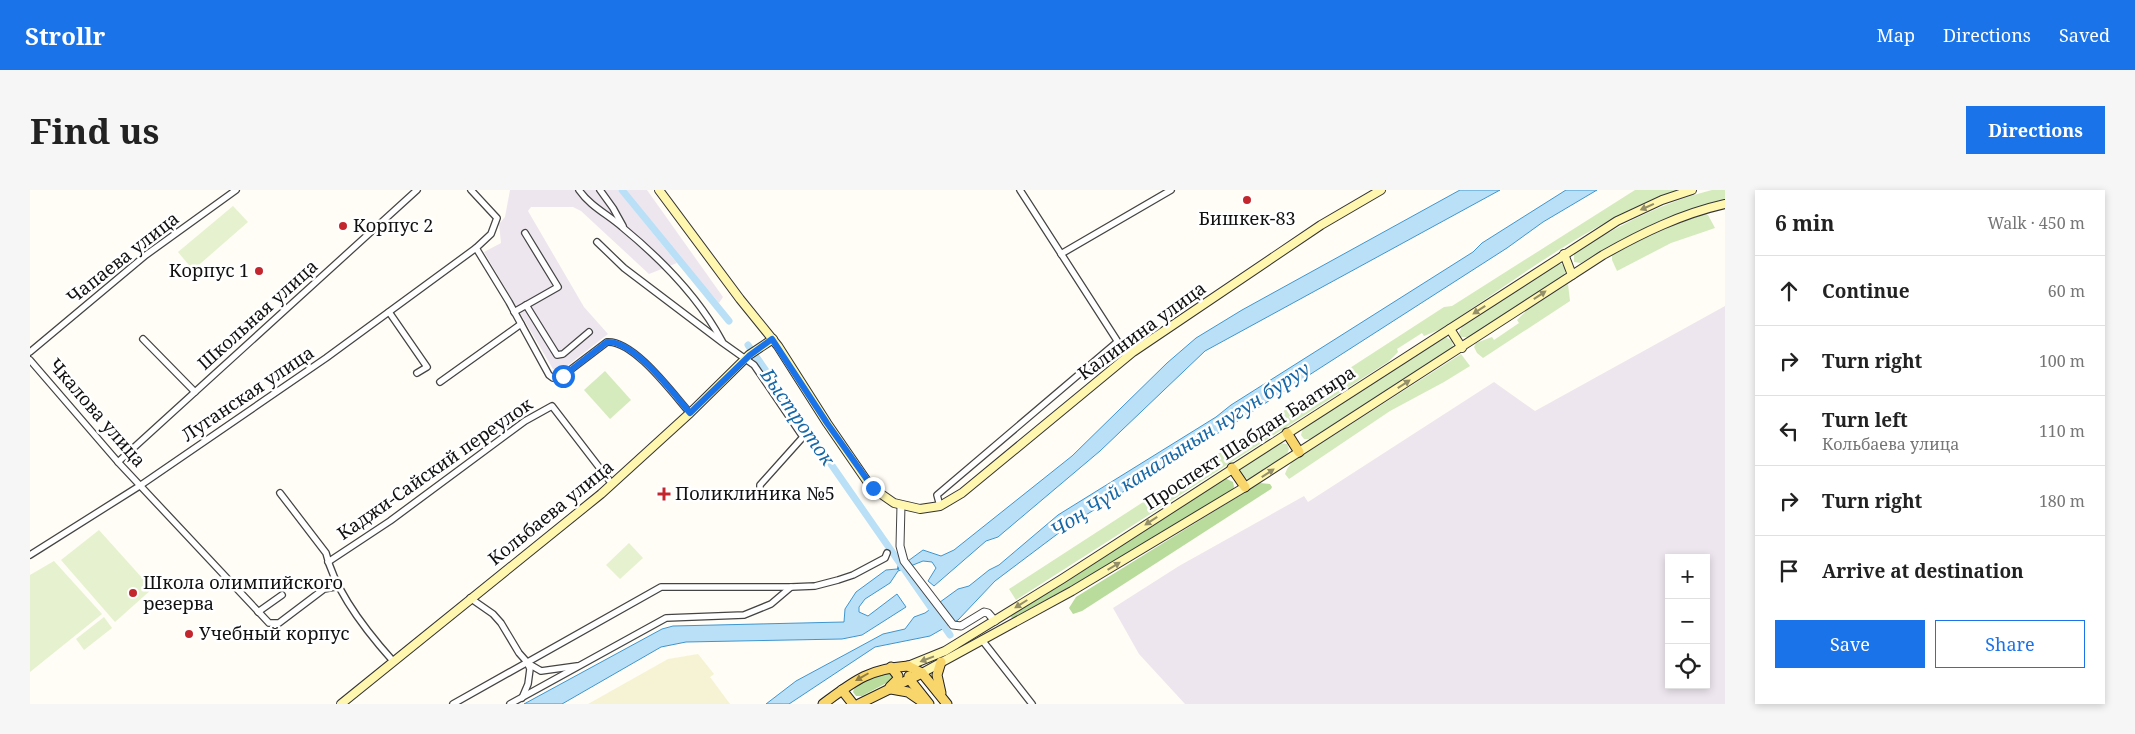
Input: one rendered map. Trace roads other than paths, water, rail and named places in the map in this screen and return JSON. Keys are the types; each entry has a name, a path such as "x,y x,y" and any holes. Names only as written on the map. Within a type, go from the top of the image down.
{"main road":[{"path":"659,190 772,339 865,479 880,494 901,505"},
{"name":"Калинина улица","path":"901,505 920,509 940,506 962,493 1127,356 1321,225 1381,190"},
{"name":"Проспект Шабдан Баатыра","path":"822,704 872,672 891,667 908,666 945,651 1617,221 1662,200 1692,190"},
{"name":"Проспект Шабдан Баатыра","path":"859,704 910,680 1072,591 1244,487 1462,348 1572,274 1653,228 1691,213 1725,204"},
{"path":"1564,254 1572,274"},
{"path":"1450,329 1462,348"},
{"name":"Кольбаева улица","path":"341,704 612,484 748,357 772,339"},
{"path":"1287,433 1299,452"},
{"path":"1232,468 1244,487"},
{"path":"941,662 938,668 937,681 945,702"},
{"path":"908,666 922,673 945,702"},
{"path":"908,666 910,680 927,704"},
{"path":"888,689 894,684 898,676 891,667"},
{"path":"888,689 908,692 927,704"},
{"path":"842,690 853,704"}],"street":[{"name":"Чапаева улица","path":"30,352 146,255 236,190"},
{"name":"Школьная улица","path":"118,462 417,190"},
{"name":"Луганская улица","path":"30,555 141,485 326,358 476,248 492,234 497,218 471,190"},
{"path":"579,190 586,200 624,228 677,278 714,327 722,343"},
{"path":"600,190 624,228"},
{"path":"1020,190 1127,356"},
{"path":"1061,254 1171,190"},
{"path":"514,312 558,287 525,233"},
{"path":"597,242 624,268 722,343 748,357 803,437 760,485 760,492"},
{"path":"476,248 549,375 553,378 560,377 607,342 614,342 634,353 644,362 690,413"},
{"path":"526,305 557,355 563,354 589,332"},
{"path":"389,312 427,367 417,373"},
{"path":"440,382 521,324"},
{"path":"143,339 195,392"},
{"path":"940,506 937,495 1118,342"},
{"name":"Чкалова улица","path":"30,360 118,462 141,485"},
{"name":"Каджи-Сайский переулок","path":"328,562 390,521 525,421 552,406 612,484"},
{"path":"141,485 269,622 279,623 324,589 340,586"},
{"name":"Каджи-Сайский переулок","path":"280,494 326,553 328,562 355,615 393,661"},
{"path":"901,505 900,546 904,561 952,625 961,626 984,612 988,613 995,620"},
{"path":"452,704 661,587 815,586 853,575 885,558 887,553"},
{"path":"510,704 666,618 744,615 771,604 790,587"},
{"path":"258,612 282,595"},
{"path":"470,598 493,614 501,623 519,653 527,662 541,671 582,665"},
{"path":"982,640 1032,704"},
{"path":"522,698 528,684 530,669 527,662"}],"water":[{"path":"1460,190 1500,190 1205,351 1100,451 998,537 986,541 934,586 928,581 936,568 932,562 923,561 898,571 890,583 865,599 859,607 859,612 868,616 897,594 906,607 862,635 842,639 686,642 661,647 562,704 524,704 662,629 673,626 844,622 845,609 856,592 886,570 897,569 923,550 941,556 954,550 1072,456 1167,363 1196,338 1242,310"},
{"path":"1566,190 1597,190 1543,222 1507,248 1236,422 1068,526 995,581 958,620 930,636 875,647 789,704 766,704 796,681 883,634 905,629 914,617 925,613 958,589 969,586 989,570 999,565 1058,515 1216,417 1231,405 1473,252 1482,243"}],"waterway":[{"name":"Быстроток","path":"622,190 729,321"},
{"name":"Быстроток","path":"748,345 950,635"},
{"name":"Чоң Чүй каналынын нугун буруу","path":"898,569 899,563"}],"place":[{"name":"Бишкек-83","path":"1247,200"},
{"name":"Корпус 2","path":"343,226"},
{"name":"Корпус 1","path":"259,271"},
{"name":"Поликлиника №5","path":"664,494"},
{"name":"Школа олимпийского резерва","path":"133,593"},
{"name":"Учебный корпус","path":"189,634"}]}
